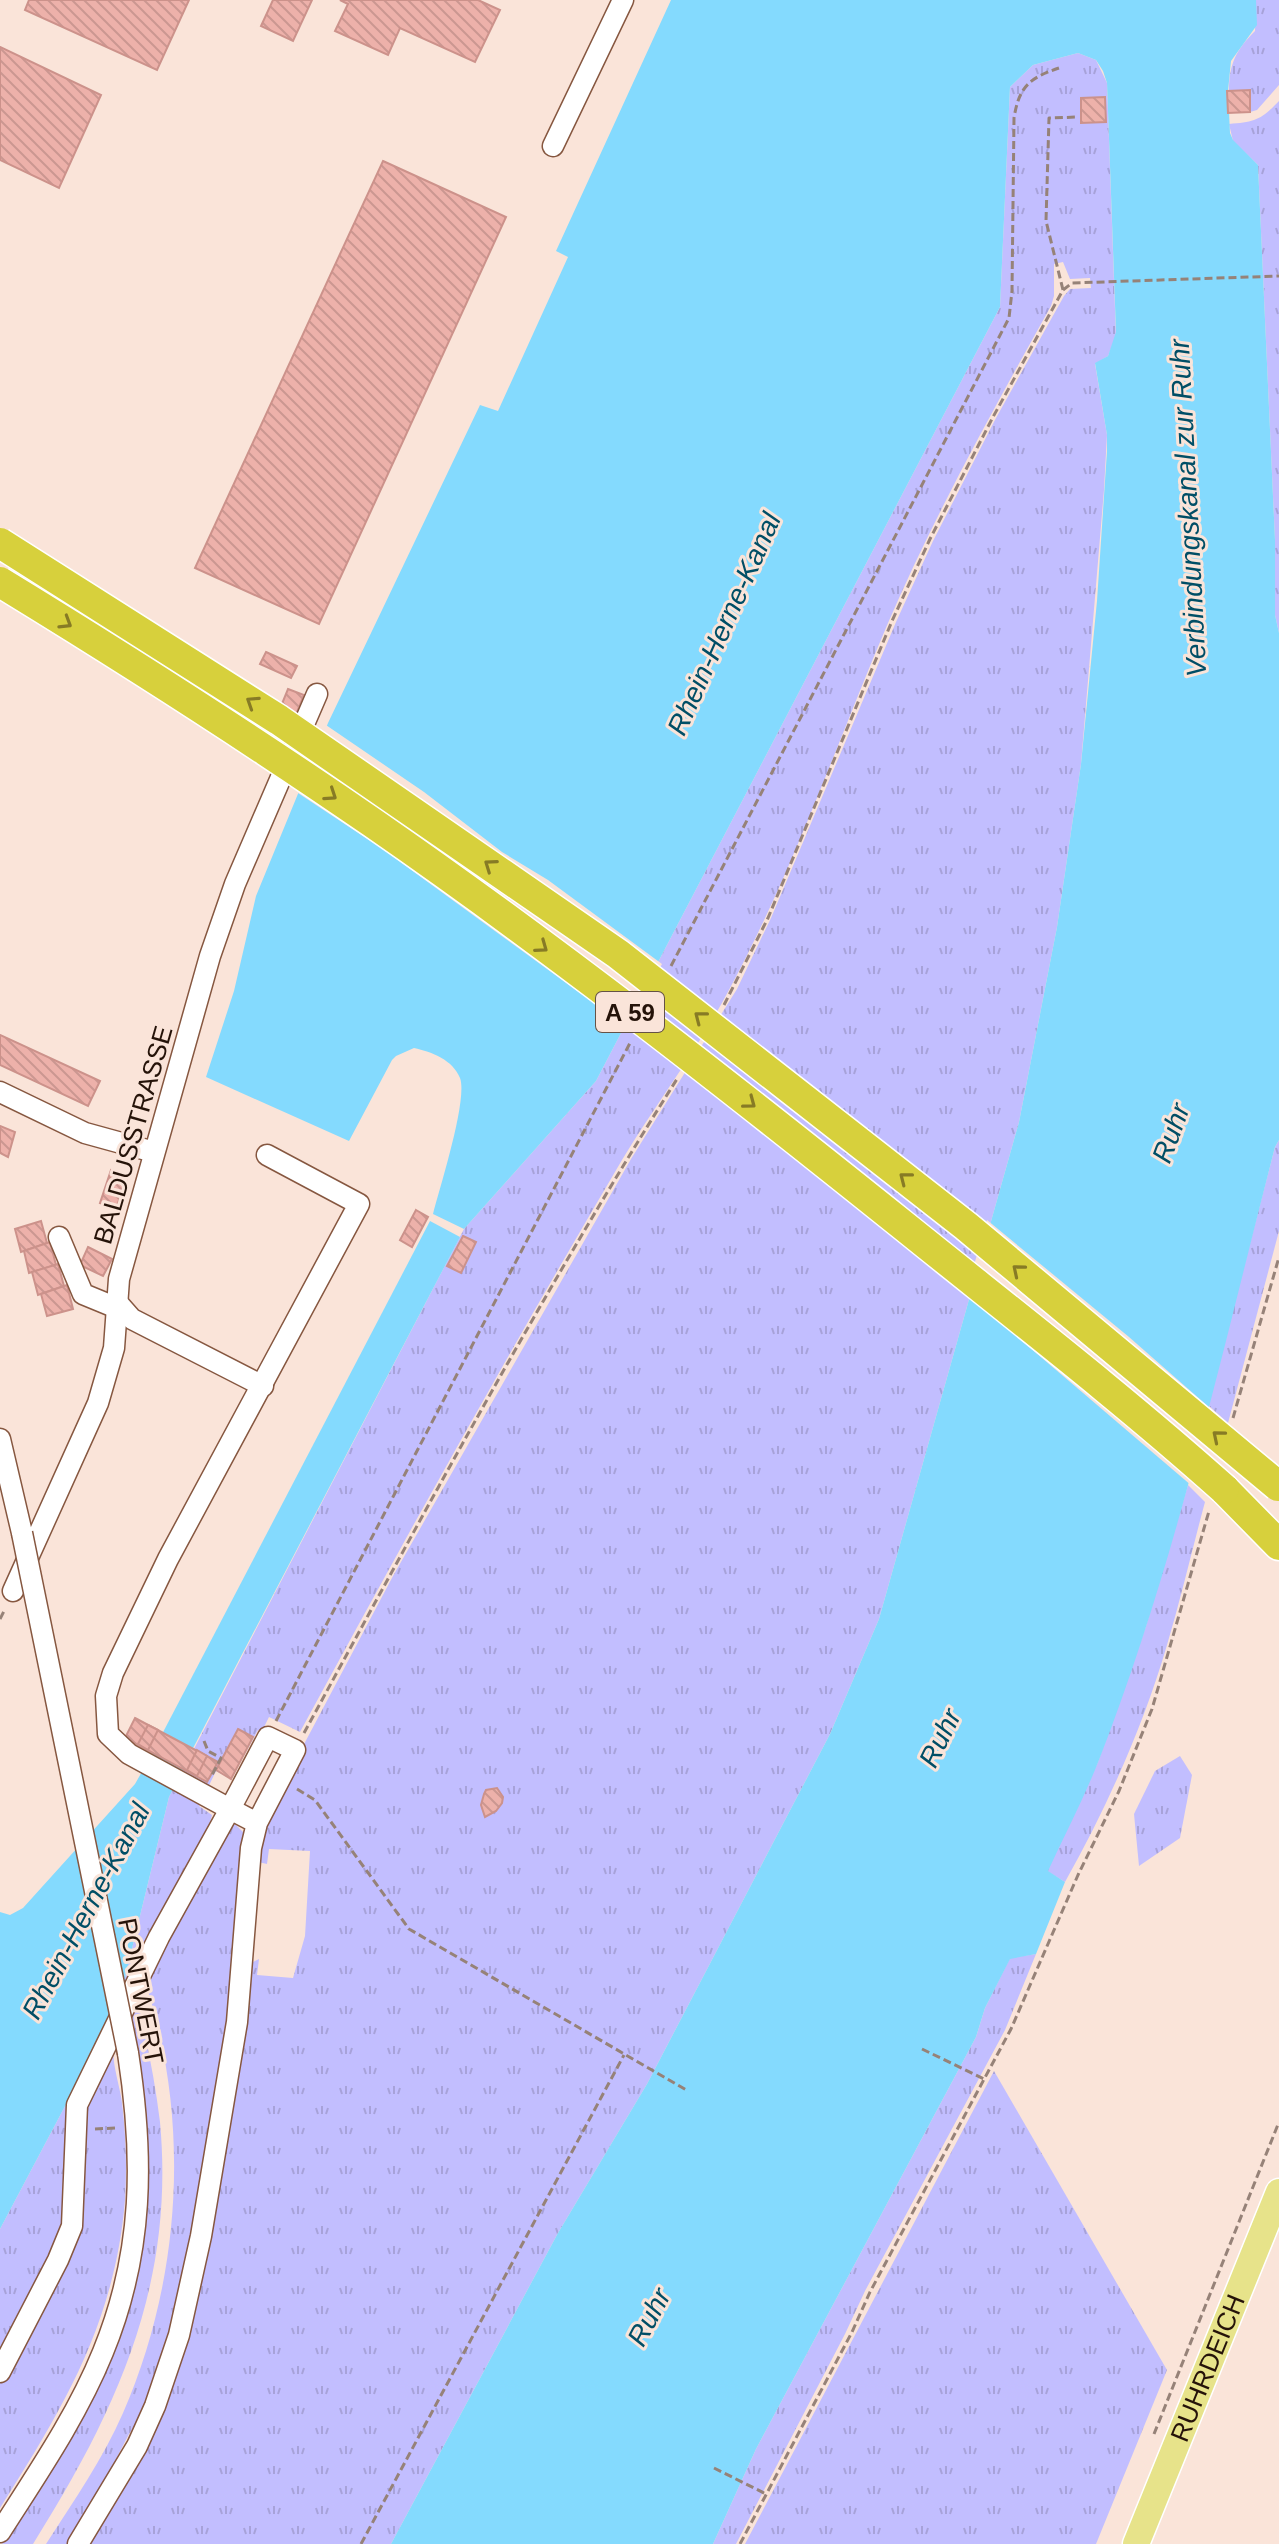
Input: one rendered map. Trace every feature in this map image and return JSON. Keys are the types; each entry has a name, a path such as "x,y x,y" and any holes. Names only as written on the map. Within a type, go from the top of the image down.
{"highway":[{"name":"A 59","path":"0,543 279,720 618,954 954,1217 1279,1487"},
{"name":"A 59","path":"0,582 144,670 376,825 597,987 782,1129 1094,1378 1224,1489 1279,1545"}],"main road":[{"name":"RUHRDEICH","path":"1136,2544 1279,2192"}],"street":[{"path":"553,146 623,0"},
{"name":"BALDUSSTRASSE","path":"13,1591 98,1403 114,1348 119,1279 210,956 235,884 317,694"},
{"path":"0,1092 85,1133 154,1152"},
{"path":"257,1823 129,1754 108,1734 106,1696 113,1673 168,1559 359,1204 267,1155"},
{"path":"59,1237 83,1294 117,1305 132,1319 263,1386"},
{"name":"PONTWERT","path":"0,1439 128,2053 140,2154 131,2254 121,2301 102,2353 73,2412 0,2532"},
{"path":"0,2372 58,2260 72,2226 77,2105 159,1937 268,1737 295,1750 257,1823 251,1848 237,2022 201,2236 179,2335 155,2406 137,2446 78,2544"}],"path":[{"path":"669,969 1009,318 1017,100 1037,76 1059,68"},
{"path":"1078,117 1049,118 1046,221 1063,290 1072,283 1279,276"},
{"path":"268,1737 632,1039"},
{"path":"1230,1429 1279,1257"},
{"path":"740,2544 1011,2029 1078,1875 1119,1791 1152,1709 1212,1499"},
{"path":"202,1794 221,1758 208,1751 204,1741"},
{"path":"309,1796 409,1929 688,2091"},
{"path":"922,2049 984,2079"},
{"path":"361,2544 624,2055"},
{"path":"1151,2442 1279,2122"},
{"path":"714,2468 766,2494"}],"green space":[{"path":"1256,0 1279,0 1279,85 1257,110 1250,112 1250,91 1229,91 1229,81 1235,58 1255,31"},
{"path":"1078,53 1096,60 1107,83 1116,337 1108,356 1095,364 1107,435 1081,764 1057,927 1019,1122 879,1619 830,1734 647,2084 558,2233 391,2544 84,2544 161,2407 195,2237 151,2402 129,2434 72,2544 46,2544 97,2464 123,2413 142,2362 168,2256 174,2146 170,2091 146,1985 137,1997 158,2106 162,2181 158,2238 149,2292 134,2344 114,2395 63,2494 33,2544 2,2544 40,2485 129,2305 142,2252 148,2200 148,2154 144,2099 131,2017 113,2054 123,2115 126,2176 119,2244 110,2285 83,2362 45,2434 0,2508 0,2229 118,2006 169,1797 464,1229 596,1081 1000,307 1010,87 1033,65","holes":["1063,262 1070,279 1090,278 1091,288 1070,289 1064,296 996,418 933,541 771,918 737,989 631,1159 393,1576 275,1799 255,1858 267,1864 269,1849 310,1851 305,1936 293,1978 257,1975 259,1959 251,1963 196,2233 238,1948 245,1834 236,1825 222,1830 210,1823 212,1815 199,1806 216,1771 231,1779 258,1730 262,1731 269,1717 300,1732 458,1444 581,1231 635,1138 718,1010 774,899 906,582 965,463 1051,306 1054,264"]},
{"path":"1279,101 1279,633 1275,615 1275,540 1258,165 1233,141 1229,124 1257,119"},
{"path":"1279,1140 1279,1231 1228,1423 1208,1405"},
{"path":"1188,1485 1205,1502 1167,1645 1123,1766 1065,1882 1047,1871 1098,1762 1146,1626"},
{"path":"1180,1756 1192,1775 1180,1838 1139,1866 1134,1814 1155,1771"},
{"path":"1036,1954 1005,2030 865,2291 736,2544 713,2544 756,2449 976,2037 985,2008 1010,1958"},
{"path":"994,2071 1167,2370 1096,2544 745,2544"}],"water":[{"path":"671,0 1256,0 1257,25 1231,61 1228,91 1230,133 1258,165 1275,540 1275,615 1279,633 1279,1140 1175,1533 1152,1610 1099,1760 1048,1871 1065,1882 1036,1954 1010,1959 985,2008 976,2037 756,2449 713,2544 391,2544 558,2233 647,2084 830,1734 879,1619 1019,1122 1057,927 1081,764 1097,601 1107,451 1095,363 1108,356 1116,332 1107,83 1096,60 1078,53 1033,65 1010,87 1000,307 596,1081 464,1229 433,1214 457,1123 461,1089 457,1072 441,1058 414,1048 396,1056 349,1141 206,1077 234,991 256,896 309,767 332,733 326,728 328,723 480,405 498,411 568,257 556,251"},
{"path":"430,1221 460,1237 190,1754 160,1738"},
{"name":"Rhein-Herne-Kanal","path":"156,1747 186,1764 169,1797 118,2006 0,2229 0,1912 10,1915 23,1908 135,1784"}],"pier":[{"path":"323,723 424,792 502,852 548,880 662,964 628,1028 384,850 295,791 305,765 327,733 322,729"},
{"path":"987,1220 1211,1409 1192,1486 966,1293"}],"building":[{"path":"29,0 189,0 157,70 25,10"},
{"path":"273,0 312,0 293,41 261,26"},
{"path":"340,0 478,0 500,10 475,62 400,28 388,55 335,31 348,4"},
{"path":"0,47 101,95 59,188 0,160"},
{"path":"1250,90 1250,112 1228,113 1227,91"},
{"path":"1105,97 1106,122 1081,123 1081,98"},
{"path":"383,161 506,217 319,624 195,568"},
{"path":"266,652 297,666 291,678 260,664"},
{"path":"288,689 304,695 293,722 277,716"},
{"path":"0,1035 100,1081 88,1106 0,1065"},
{"path":"0,1126 15,1132 8,1157 0,1153"},
{"path":"111,1170 128,1176 116,1208 100,1203"},
{"path":"416,1210 428,1217 412,1247 400,1240"},
{"path":"41,1221 47,1243 21,1252 15,1229"},
{"path":"463,1236 476,1242 461,1273 447,1266"},
{"path":"50,1242 56,1265 29,1273 24,1251"},
{"path":"88,1247 112,1259 103,1276 80,1265"},
{"path":"58,1264 64,1286 38,1295 32,1272"},
{"path":"67,1285 73,1309 47,1316 41,1294"},
{"path":"135,1718 218,1762 207,1782 125,1738"},
{"path":"148,1725 158,1730 148,1750 138,1744"},
{"path":"238,1729 253,1737 231,1779 216,1770"},
{"path":"197,1750 207,1756 197,1776 187,1770"},
{"path":"497,1788 503,1797 502,1803 485,1817 481,1805 484,1794 486,1790"}],"water label":[{"name":"Verbindungskanal zur Ruhr","path":"1188,508"},
{"name":"Ruhr","path":"1171,1133"},
{"name":"Ruhr","path":"940,1738"},
{"name":"Ruhr","path":"649,2317"}]}
